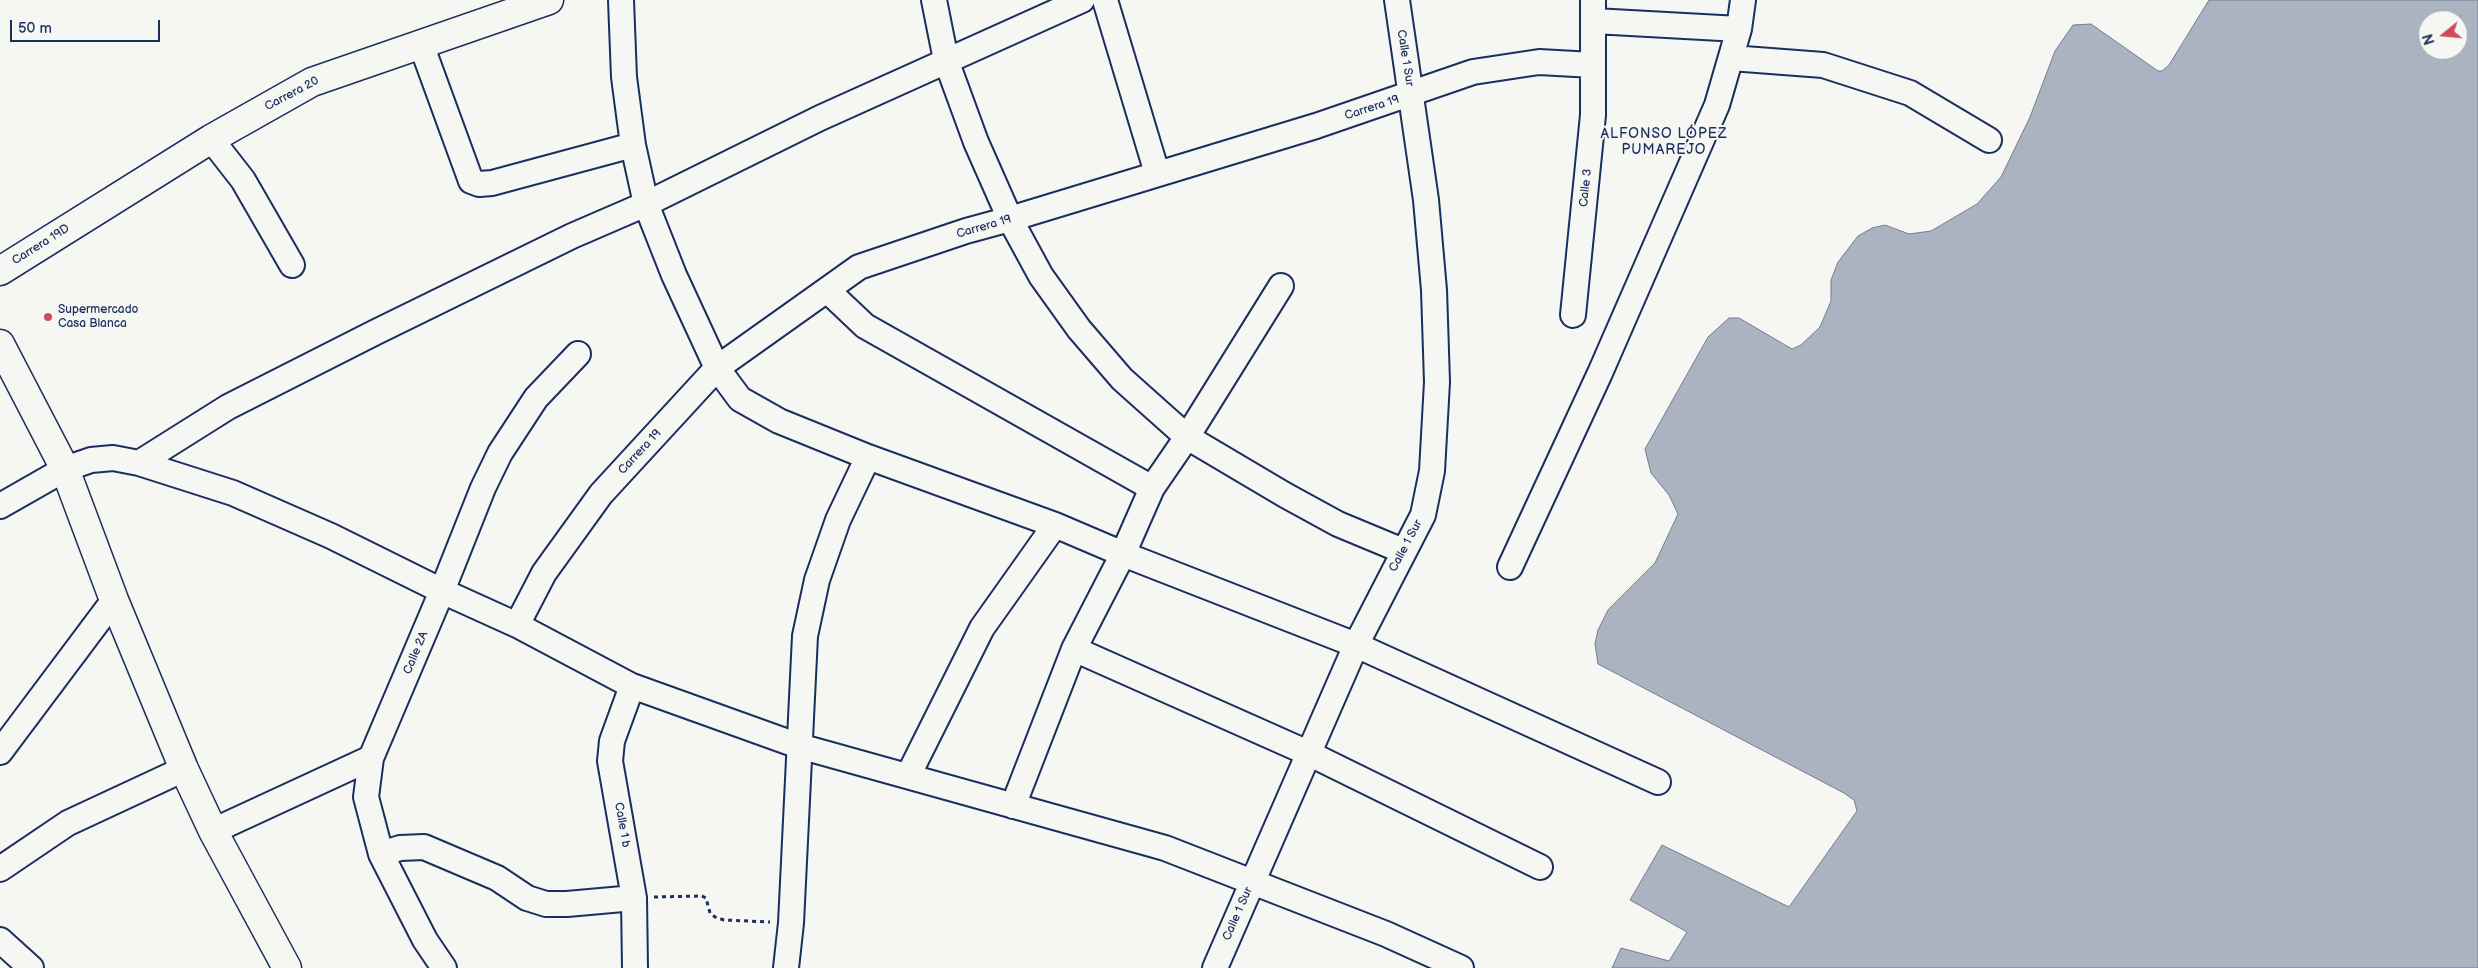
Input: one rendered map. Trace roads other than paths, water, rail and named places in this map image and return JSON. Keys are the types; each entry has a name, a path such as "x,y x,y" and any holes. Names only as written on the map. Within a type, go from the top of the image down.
{"main road":[{"name":"Carrera 20","path":"83,220 211,139 312,82 534,2"},
{"name":"Carrera 19D","path":"0,271 83,220"},
{"path":"0,344 65,469 114,600 184,769 213,831 287,968"}],"street":[{"path":"621,0 624,77 633,144 646,204 674,275 717,368 740,399 779,422 868,457 1055,525 1123,554 1356,645 1658,782"},
{"path":"934,0 946,60 976,142 1010,220 1041,276 1079,328 1122,379 1188,436 1285,495 1338,524 1403,551"},
{"path":"139,463 228,407 376,332 572,236 646,204 820,118 1082,0"},
{"path":"1105,0 1157,174"},
{"name":"Calle 1 Sur","path":"1215,968 1356,645 1422,515 1432,471 1437,382 1434,290 1426,200 1397,0"},
{"path":"1510,566 1555,471 1679,194 1717,104 1739,29 1743,0"},
{"path":"1594,11 1739,29"},
{"name":"Calle 3","path":"1573,315 1594,114 1594,11"},
{"path":"421,44 471,181 479,184 492,184 633,144"},
{"path":"1731,58 1823,65 1910,93 1989,140"},
{"name":"Carrera 19","path":"518,625 544,573 601,494 717,368 828,291 844,276 859,267 966,231 1010,220 1411,95 1473,72 1539,62 1593,65"},
{"path":"211,139 243,180 292,265"},
{"path":"1013,806 1074,649 1123,554 1152,488 1188,436 1281,286"},
{"path":"828,291 865,326 1152,488"},
{"name":"Calle 2A","path":"444,968 425,940 381,854 366,797 370,758 442,591 483,488 500,453 536,398 578,354"},
{"path":"786,968 791,923 805,636 817,580 838,520 868,457"},
{"path":"0,506 65,469 91,460 113,458 139,463 233,493 331,536 442,591 518,625 632,686 799,746 1013,806 1080,822 1165,848 1386,934 1461,968"},
{"path":"908,776 982,628 1055,525"},
{"path":"0,752 114,600"},
{"path":"1074,649 1308,753 1540,867"},
{"name":"Calle 1 b","path":"632,686 612,741 610,761 634,898 635,968"},
{"path":"213,831 370,758"},
{"path":"0,869 68,823 184,769"},
{"path":"381,854 400,848 424,847 497,878 527,898 546,904 634,898"},
{"path":"0,940 31,968"}],"place":[{"name":"Supermercado Casa Blanca","path":"48,317"}],"district":[{"name":"ALFONSO LÓPEZ PUMAREJO","path":"1664,142"}]}
